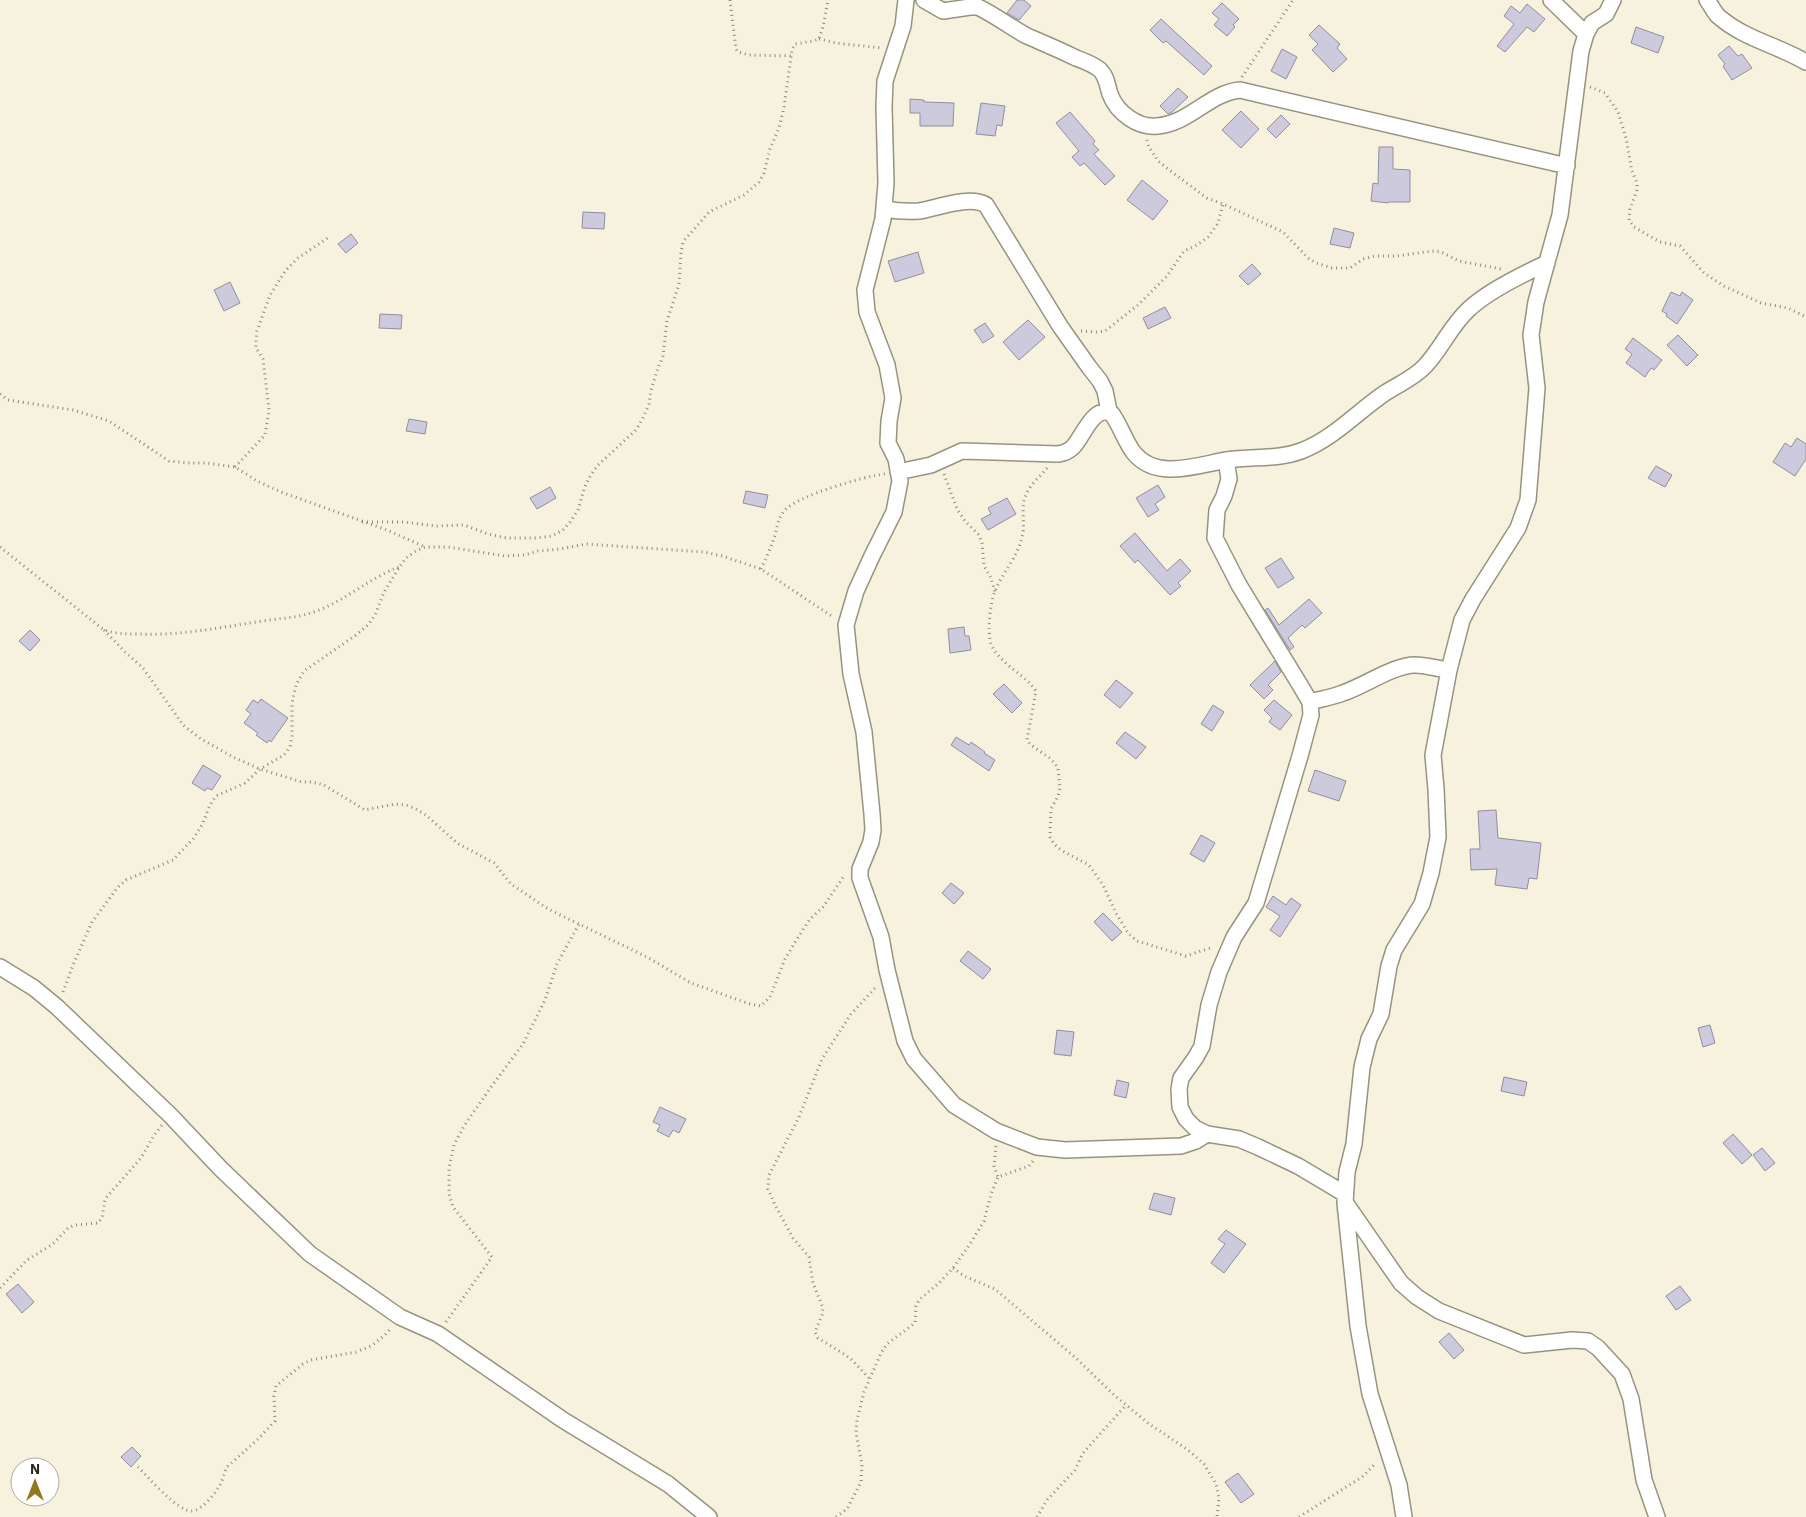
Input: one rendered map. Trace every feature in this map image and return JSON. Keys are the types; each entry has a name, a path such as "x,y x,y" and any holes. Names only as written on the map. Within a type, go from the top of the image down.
{"street":[{"path":"906,0 903,26 885,81 886,183 884,209 865,290 867,312 887,365 893,398 888,443 896,459 900,481 894,512 856,591 846,625 851,674 864,732 873,830 871,842 859,874 880,936 905,1041 914,1059 954,1105 996,1131 1037,1147 1065,1150 1181,1146 1196,1142 1207,1134"},
{"path":"924,0 943,12 978,7 1025,35 1092,65 1105,75 1115,105 1132,120 1143,125 1171,124 1227,91 1240,90 1567,166"},
{"path":"1550,0 1586,34"},
{"path":"1404,1517 1399,1484 1370,1394 1358,1326 1345,1198 1347,1172 1354,1144 1362,1068 1369,1039 1381,1014 1389,966 1394,950 1422,904 1431,873 1438,837 1433,754 1449,670 1462,620 1473,599 1518,528 1528,500 1537,388 1531,335 1536,302 1560,215 1581,51 1586,34 1592,24 1606,14 1613,0"},
{"path":"1707,0 1717,16 1745,35 1806,62"},
{"path":"884,209 900,212 972,202 981,202 986,205 1060,326 1100,381 1105,391 1109,412 1115,418 1134,452 1146,465 1162,469 1181,468 1226,460 1286,456 1303,451 1337,430 1384,394 1414,377 1439,349 1468,309 1480,300 1547,263"},
{"path":"898,472 940,462 962,451 1058,454 1067,452 1074,446 1096,414 1109,412"},
{"path":"1226,460 1229,478 1224,496 1217,510 1215,538 1239,585 1310,702 1311,715 1256,903 1234,937 1214,989 1202,1046 1181,1078 1179,1088 1180,1107 1186,1119 1195,1128 1207,1134 1239,1139 1258,1147 1298,1166 1345,1198 1401,1283 1417,1297 1439,1311 1524,1344 1572,1340 1588,1341 1598,1348 1622,1374 1631,1399 1644,1480 1657,1517"},
{"path":"1310,702 1342,694 1370,682 1389,671 1404,666 1414,665 1449,670"},
{"path":"0,967 34,988 57,1007 170,1115 221,1169 310,1254 400,1317 438,1334 562,1420 668,1484 709,1517"}],"path":[{"path":"730,0 736,49 738,52 749,55 791,56"},
{"path":"819,39 828,0"},
{"path":"1227,91 1240,79 1293,0"},
{"path":"362,522 404,522 436,526 464,525 488,534 507,538 552,536 562,530 578,510 584,489 597,466 636,430 649,404 651,390 664,356 667,321 679,284 683,242 709,212 744,195 759,182 764,173 770,149 779,128 791,56 795,44 819,39 864,47 895,48"},
{"path":"1578,82 1605,93 1618,112 1626,138 1632,172 1637,183 1629,220 1634,227 1660,242 1680,246 1704,273 1724,286 1761,303 1788,308 1806,317"},
{"path":"1143,125 1149,148 1158,161 1207,198 1283,232 1308,258 1316,263 1332,268 1350,268 1363,259 1375,256 1397,256 1432,251 1441,252 1459,261 1502,270"},
{"path":"1060,326 1096,332 1104,331 1116,323 1138,305 1167,276 1184,251 1208,237 1218,223 1223,204"},
{"path":"235,467 265,435 269,410 263,359 256,348 256,342 260,322 270,295 286,270 298,258 329,237"},
{"path":"0,394 8,400 73,410 109,421 169,461 235,467 257,481 281,492 387,530 425,547 448,547 505,556 525,556 538,551 586,544 704,552 761,569 846,625"},
{"path":"994,592 1011,564 1022,538 1025,496 1032,484 1058,454"},
{"path":"940,462 957,509 965,521 979,535 982,543 984,566 991,578 994,592 989,622 990,642 995,652 1030,683 1036,691 1027,740 1031,746 1051,759 1058,768 1060,788 1051,808 1050,837 1054,844 1068,855 1079,859 1088,866 1104,885 1116,913 1128,933 1138,941 1186,956 1234,937"},
{"path":"761,569 785,509 800,500 837,486 878,474 898,472"},
{"path":"0,547 104,630 143,668 183,725 201,739 235,758 260,769 302,782 324,785 365,810 395,804 406,805 416,809 426,815 457,843 494,863 511,884 548,909 647,956 691,983 750,1004 761,1006 770,997 785,959 797,939 810,919 823,907 845,875"},
{"path":"57,1007 92,922 118,887 126,880 172,860 193,839 202,825 210,804 216,796 245,783 260,769 284,755 290,747 292,736 292,703 296,684 304,671 369,624 376,613 384,592 400,566 411,554 425,547"},
{"path":"104,630 119,634 174,634 292,618 317,611 340,601 386,572 400,566"},
{"path":"438,1334 492,1257 453,1207 449,1194 449,1168 454,1146 464,1126 523,1044 545,1000 557,964 579,924"},
{"path":"869,1378 850,1358 818,1338 815,1332 823,1308 813,1283 809,1258 793,1238 774,1205 768,1184 769,1175 799,1117 822,1059 851,1014 880,984 887,970"},
{"path":"0,1288 27,1260 53,1244 68,1228 75,1225 98,1223 102,1218 105,1199 141,1158 153,1137 170,1115"},
{"path":"836,1517 846,1509 861,1482 862,1465 856,1433 857,1420 869,1378 888,1344 915,1323 916,1306 919,1300 939,1283 952,1268 970,1244 984,1220 998,1177 994,1166 996,1131"},
{"path":"998,1177 1029,1166 1034,1160 1037,1147"},
{"path":"952,1268 964,1276 995,1289 1077,1359 1114,1395 1148,1423 1188,1450 1204,1464 1216,1484 1219,1498 1218,1517"},
{"path":"138,1467 172,1501 185,1510 193,1511 200,1507 210,1499 220,1486 227,1467 275,1421 274,1396 276,1386 303,1364 311,1360 356,1352 371,1346 385,1335 400,1317"},
{"path":"1038,1517 1047,1500 1075,1470 1083,1453 1126,1405"},
{"path":"1299,1517 1362,1477 1388,1453"}],"building":[{"path":"1017,0 1024,0 1031,6 1019,20 1007,13"},
{"path":"1222,3 1239,19 1227,36 1214,25 1219,19 1212,13"},
{"path":"1527,4 1545,19 1534,32 1527,27 1505,52 1497,46 1514,24 1504,16 1511,6 1520,13"},
{"path":"1161,19 1212,66 1204,75 1166,41 1163,43 1150,30"},
{"path":"1319,25 1340,44 1337,48 1347,59 1333,72 1312,50 1318,44 1309,35"},
{"path":"1636,27 1664,37 1658,53 1631,43"},
{"path":"1729,46 1738,56 1742,54 1752,68 1732,80 1723,66 1725,64 1718,55"},
{"path":"1282,49 1297,57 1286,79 1271,71"},
{"path":"1178,88 1188,97 1168,114 1160,106"},
{"path":"910,99 924,100 924,102 954,103 953,126 920,126 920,113 910,113"},
{"path":"981,103 1005,106 1002,126 997,125 995,136 976,134"},
{"path":"1241,111 1259,129 1241,148 1222,130"},
{"path":"1070,112 1095,141 1093,144 1099,150 1094,154 1115,176 1105,185 1084,163 1080,166 1072,157 1079,151 1056,123"},
{"path":"1281,115 1290,124 1276,138 1267,129"},
{"path":"1379,147 1393,147 1393,169 1410,170 1410,202 1388,203 1371,201 1373,183 1378,184"},
{"path":"1142,180 1168,201 1153,220 1127,200"},
{"path":"583,212 605,213 604,229 582,228"},
{"path":"1334,228 1354,233 1350,248 1330,244"},
{"path":"351,234 358,243 346,253 338,244"},
{"path":"918,252 924,273 895,282 888,261"},
{"path":"1252,264 1261,274 1248,285 1239,276"},
{"path":"230,282 240,303 224,311 214,290"},
{"path":"1671,292 1680,296 1682,292 1693,300 1677,324 1662,311"},
{"path":"1165,307 1171,318 1148,329 1143,318"},
{"path":"380,314 402,315 401,329 379,328"},
{"path":"1028,320 1045,337 1019,360 1003,342"},
{"path":"985,323 994,336 983,343 974,330"},
{"path":"1678,335 1698,355 1687,366 1667,345"},
{"path":"1633,338 1662,360 1654,370 1651,368 1645,377 1626,363 1632,354 1625,349"},
{"path":"409,419 427,422 425,434 406,431"},
{"path":"1797,438 1806,444 1806,459 1795,476 1773,462 1785,443 1791,447"},
{"path":"1656,466 1672,475 1665,487 1648,478"},
{"path":"1158,485 1165,497 1155,504 1159,510 1148,517 1136,498"},
{"path":"550,487 556,498 537,509 530,498"},
{"path":"746,491 768,495 765,508 743,503"},
{"path":"1007,498 1016,514 988,530 981,519 991,514 988,508"},
{"path":"1135,533 1167,571 1180,559 1191,571 1178,583 1181,586 1170,595 1138,560 1135,563 1120,546"},
{"path":"1281,558 1294,578 1278,588 1265,568"},
{"path":"1309,599 1322,613 1305,628 1302,625 1288,638 1294,647 1290,650 1265,610 1268,608 1279,625"},
{"path":"964,627 965,636 969,636 971,650 950,653 948,629"},
{"path":"30,630 40,640 30,651 19,641"},
{"path":"1275,661 1281,672 1268,685 1273,690 1264,699 1250,685"},
{"path":"1116,680 1133,693 1120,708 1104,695"},
{"path":"1004,684 1022,703 1012,713 993,694"},
{"path":"261,699 288,718 271,742 269,740 267,743 256,735 258,733 244,723 251,714 246,710 253,700 258,703"},
{"path":"1274,700 1292,715 1280,730 1269,722 1272,718 1264,710"},
{"path":"1213,705 1224,712 1212,731 1201,724"},
{"path":"1125,732 1146,747 1136,759 1116,743"},
{"path":"956,737 969,745 971,742 995,760 989,771 951,745"},
{"path":"203,765 221,776 212,790 207,788 205,791 192,783"},
{"path":"1315,770 1346,781 1339,801 1308,791"},
{"path":"1496,810 1498,838 1541,843 1537,879 1529,878 1527,889 1495,885 1497,869 1471,870 1470,849 1480,849 1478,811"},
{"path":"1201,835 1215,843 1204,862 1190,854"},
{"path":"951,883 964,893 954,904 942,893"},
{"path":"1273,896 1286,905 1291,898 1301,905 1280,937 1270,930 1280,916 1266,907"},
{"path":"1103,913 1122,932 1112,941 1094,922"},
{"path":"968,951 991,969 983,979 960,961"},
{"path":"1710,1025 1715,1043 1703,1047 1698,1028"},
{"path":"1057,1030 1074,1032 1071,1056 1054,1054"},
{"path":"1504,1077 1527,1082 1524,1096 1501,1091"},
{"path":"1117,1080 1129,1083 1126,1098 1114,1095"},
{"path":"660,1107 686,1119 679,1133 673,1130 669,1137 657,1131 660,1125 653,1122"},
{"path":"1733,1134 1752,1155 1742,1164 1723,1143"},
{"path":"1762,1148 1775,1163 1765,1171 1753,1155"},
{"path":"1154,1193 1175,1198 1171,1215 1149,1209"},
{"path":"1226,1230 1246,1244 1224,1273 1211,1263 1225,1244 1218,1239"},
{"path":"18,1284 34,1302 22,1313 6,1294"},
{"path":"1680,1286 1691,1300 1676,1310 1666,1296"},
{"path":"1449,1333 1464,1350 1454,1359 1439,1342"},
{"path":"132,1447 141,1456 131,1467 121,1457"},
{"path":"1238,1473 1254,1494 1241,1503 1225,1482"}]}
